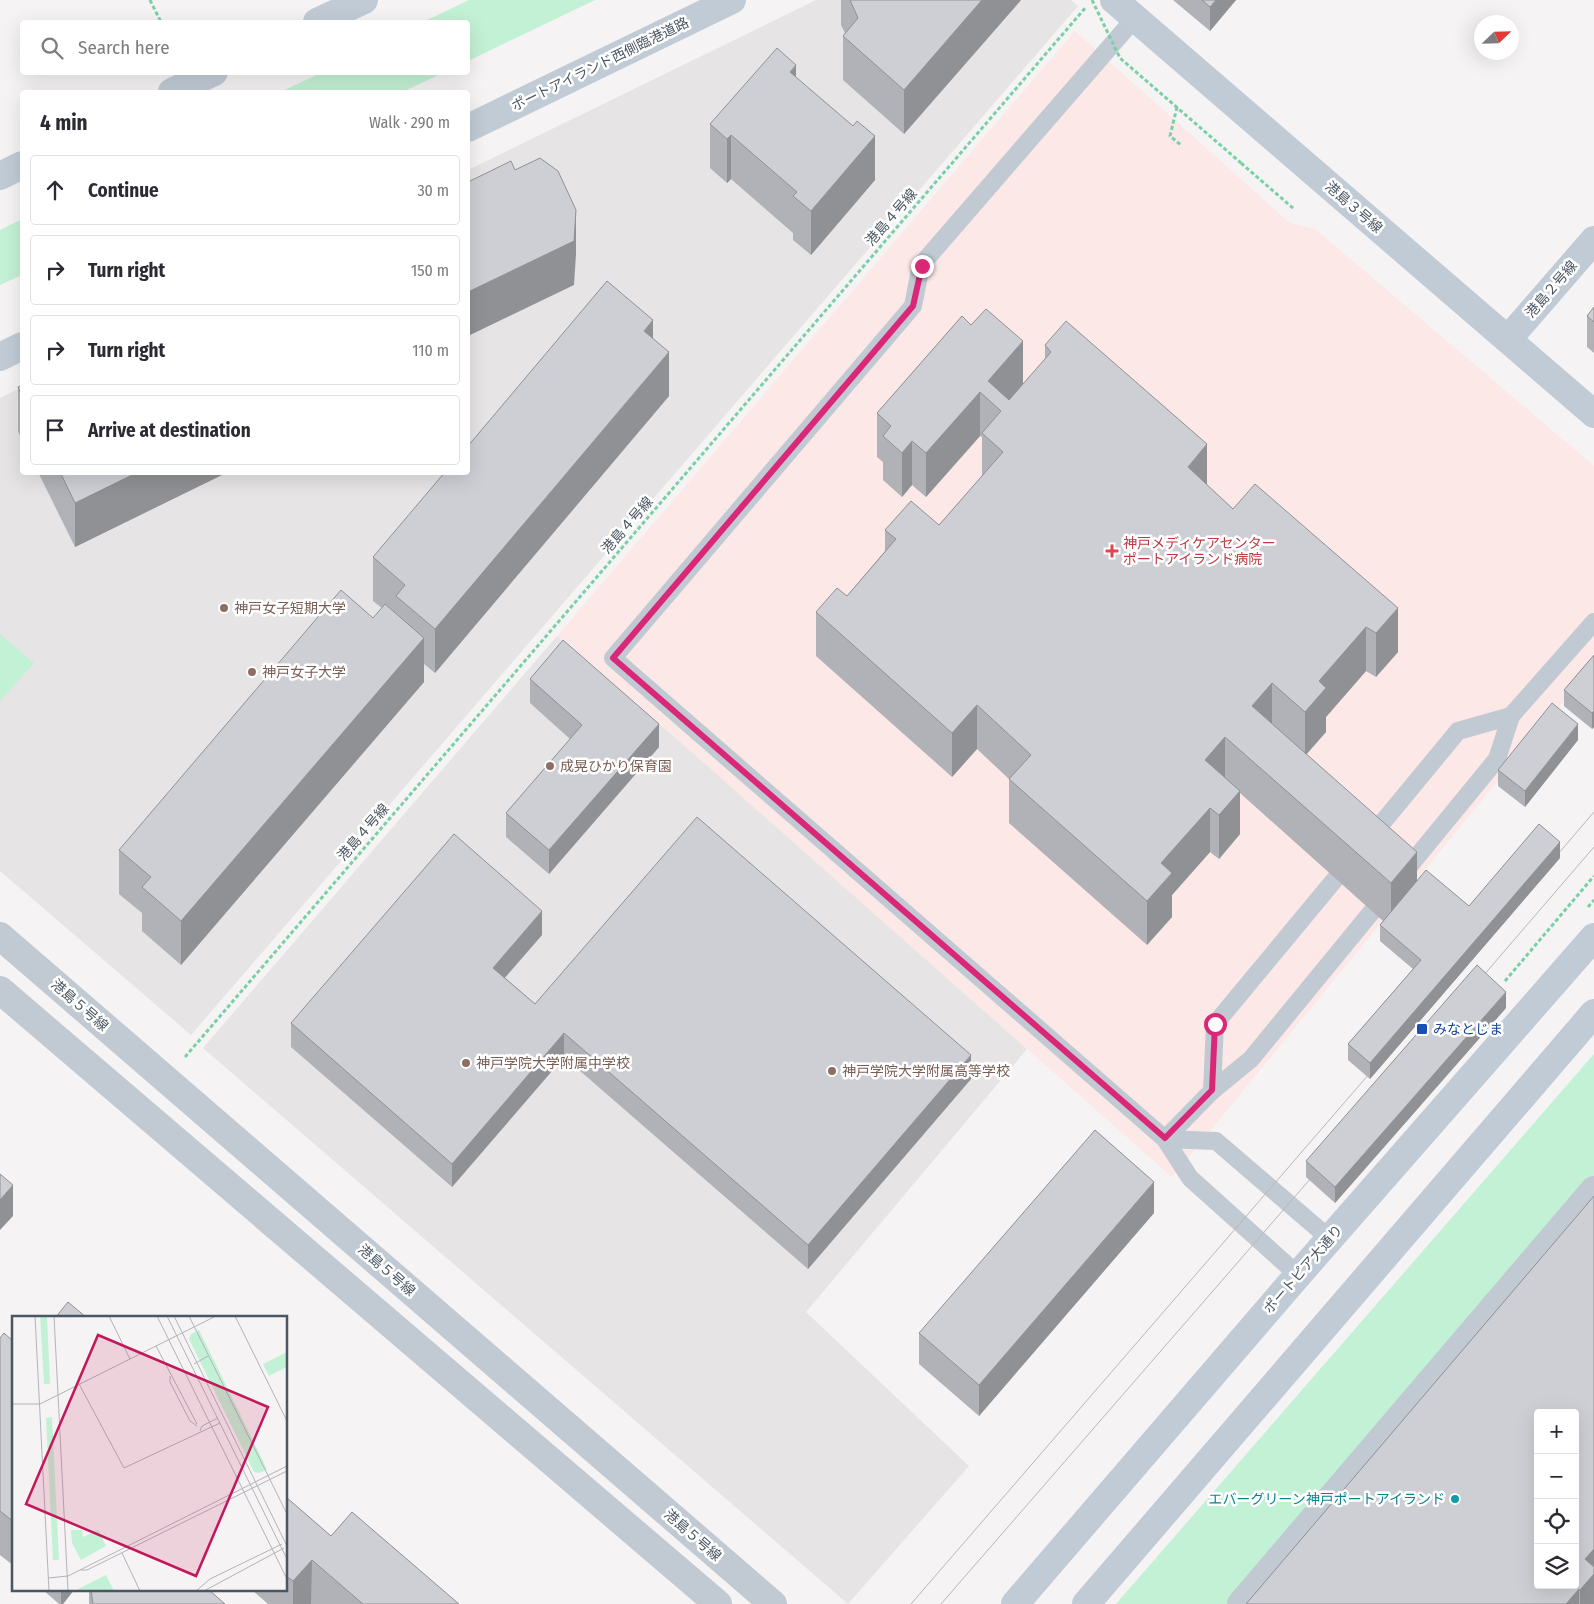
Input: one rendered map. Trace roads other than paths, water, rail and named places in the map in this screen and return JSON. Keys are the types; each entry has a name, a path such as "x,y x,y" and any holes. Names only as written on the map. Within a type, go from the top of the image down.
{"street":[{"path":"321,20 364,0"},
{"name":"ポートアイランド西側臨港道路","path":"470,127 732,0"},
{"name":"港島３号線","path":"1114,0 1594,414"},
{"path":"176,90 208,75"},
{"path":"0,176 20,166"},
{"name":"港島２号線","path":"1508,339 1594,240"},
{"path":"0,357 20,347"},
{"name":"港島５号線","path":"0,936 773,1604"},
{"name":"ポートピア大通り","path":"1014,1604 1594,936"},
{"path":"0,990 718,1604"},
{"path":"1086,1604 1594,1013"},
{"path":"1241,1604 1594,1190"}],"lane":[{"path":"1135,18 922,266 913,306 613,658 1165,1138 1190,1178 1298,1275"},
{"path":"1165,1138 1212,1090 1251,1059 1497,759 1511,716 1594,622"},
{"path":"1212,1090 1215,1024 1458,731 1511,716"},
{"path":"1165,1138 1216,1141 1330,1239"}],"tram line":[{"path":"1552,861 1594,812"},
{"path":"1477,983 1594,847"},
{"path":"911,1604 1376,1066"},
{"path":"941,1604 1318,1170"}],"place":[{"name":"神戸メディケアセンター ポートアイランド病院","path":"1112,551"},
{"name":"神戸女子短期大学","path":"224,608"},
{"name":"神戸女子大学","path":"252,672"},
{"name":"成晃ひかり保育園","path":"550,766"},
{"name":"みなとじま","path":"1422,1029"},
{"name":"神戸学院大学附属中学校","path":"466,1063"},
{"name":"神戸学院大学附属高等学校","path":"832,1071"},
{"name":"エバーグリーン神戸ポートアイランド","path":"1455,1499"}]}
